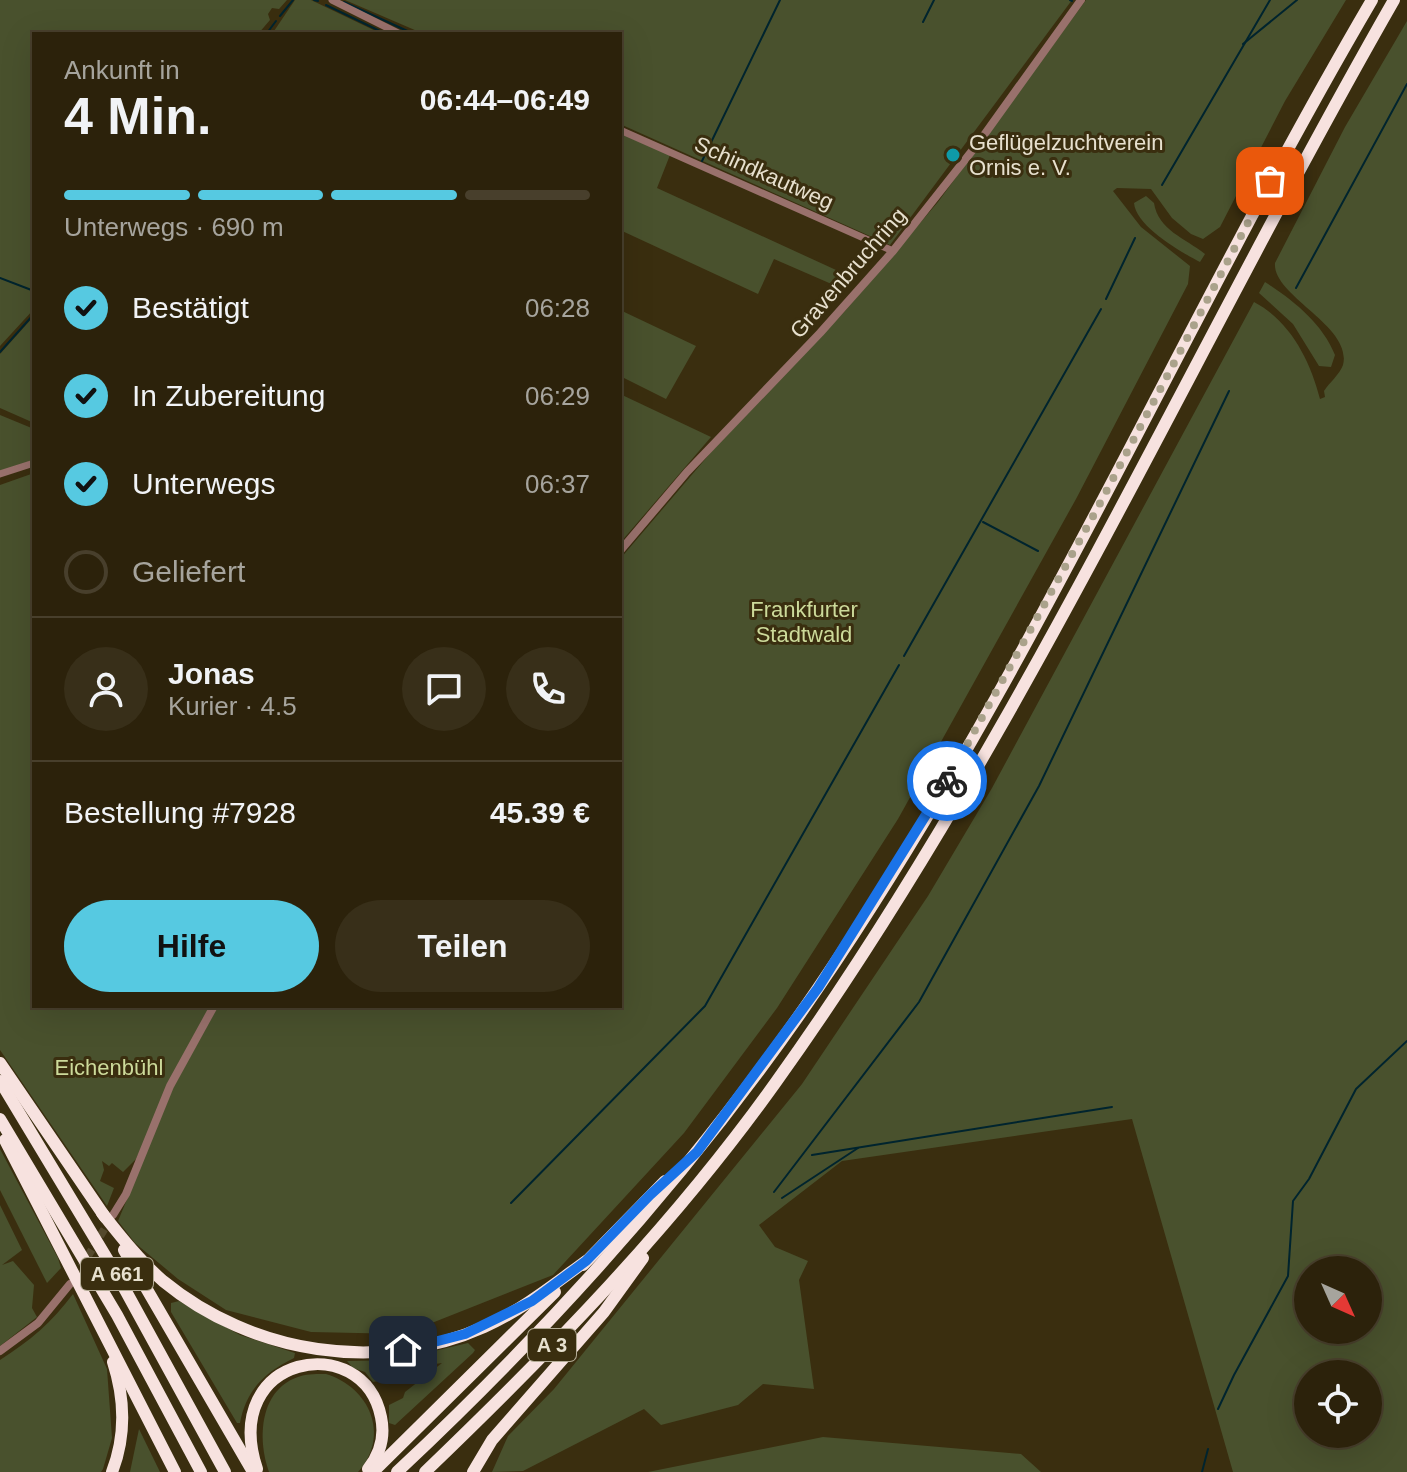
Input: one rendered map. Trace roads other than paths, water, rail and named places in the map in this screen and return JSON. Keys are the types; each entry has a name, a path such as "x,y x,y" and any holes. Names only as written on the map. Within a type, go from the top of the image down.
{"highway":[{"name":"A 3","path":"397,1472 544,1326 613,1252 697,1152 818,988 925,820 989,710 1304,118 1372,0"},
{"name":"A 3","path":"425,1472 596,1299 674,1212 732,1141 811,1032 938,835 1059,620 1246,267 1394,0"},
{"path":"0,1063 108,1214 156,1274 211,1313 278,1341 339,1352 403,1350 465,1334 519,1309 586,1261"},
{"name":"A 661","path":"0,1081 117,1275 225,1472"},
{"name":"A 661","path":"0,1119 117,1315 201,1472"},
{"path":"0,1131 175,1472"},
{"path":"373,1472 650,1195 697,1152"},
{"path":"473,1472 500,1430 604,1312 674,1212"},
{"path":"108,1214 256,1472"},
{"path":"98,1322 114,1367 123,1414 121,1441 112,1472"},
{"path":"256,1472 250,1427 257,1401 266,1386 281,1374 297,1367 318,1364 341,1369 357,1378 372,1395 379,1410 382,1443 376,1458 365,1472"}],"street":[{"name":"Gravenbruchring","path":"622,549 687,472 820,333 893,251 979,142 1081,0"},
{"path":"332,1 396,32"},
{"name":"Schindkautweg","path":"622,131 893,251"},
{"path":"0,474 32,464"},
{"path":"108,1214 131,1184 170,1086 213,1008"},
{"path":"0,1351 38,1323 70,1284"}],"waterway":[{"path":"280,16 293,0"},
{"path":"314,0 318,1"},
{"path":"702,161 780,0"},
{"path":"923,22 934,0"},
{"path":"1162,185 1270,0"},
{"path":"1243,44 1297,0"},
{"path":"344,2 410,32"},
{"path":"326,5 382,32"},
{"path":"268,32 276,21"},
{"path":"1296,288 1407,84"},
{"path":"1106,299 1135,238"},
{"path":"0,278 32,290"},
{"path":"904,656 1101,309"},
{"path":"0,352 32,316"},
{"path":"774,1192 919,1002 1039,786 1229,391"},
{"path":"983,522 1038,551"},
{"path":"511,1203 705,1006 899,665"},
{"path":"1218,1409 1288,1276 1293,1201 1309,1179 1356,1089 1407,1041"},
{"path":"812,1155 1112,1107"},
{"path":"782,1198 858,1148"},
{"path":"1202,1472 1208,1449"}],"tunnel":[{"path":"75,1277 110,1220"}],"place":[{"name":"Geflügelzuchtverein Ornis e. V.","path":"953,155"}],"park label":[{"name":"Frankfurter Stadtwald","path":"804,622"},
{"name":"Eichenbühl","path":"109,1067"}]}
